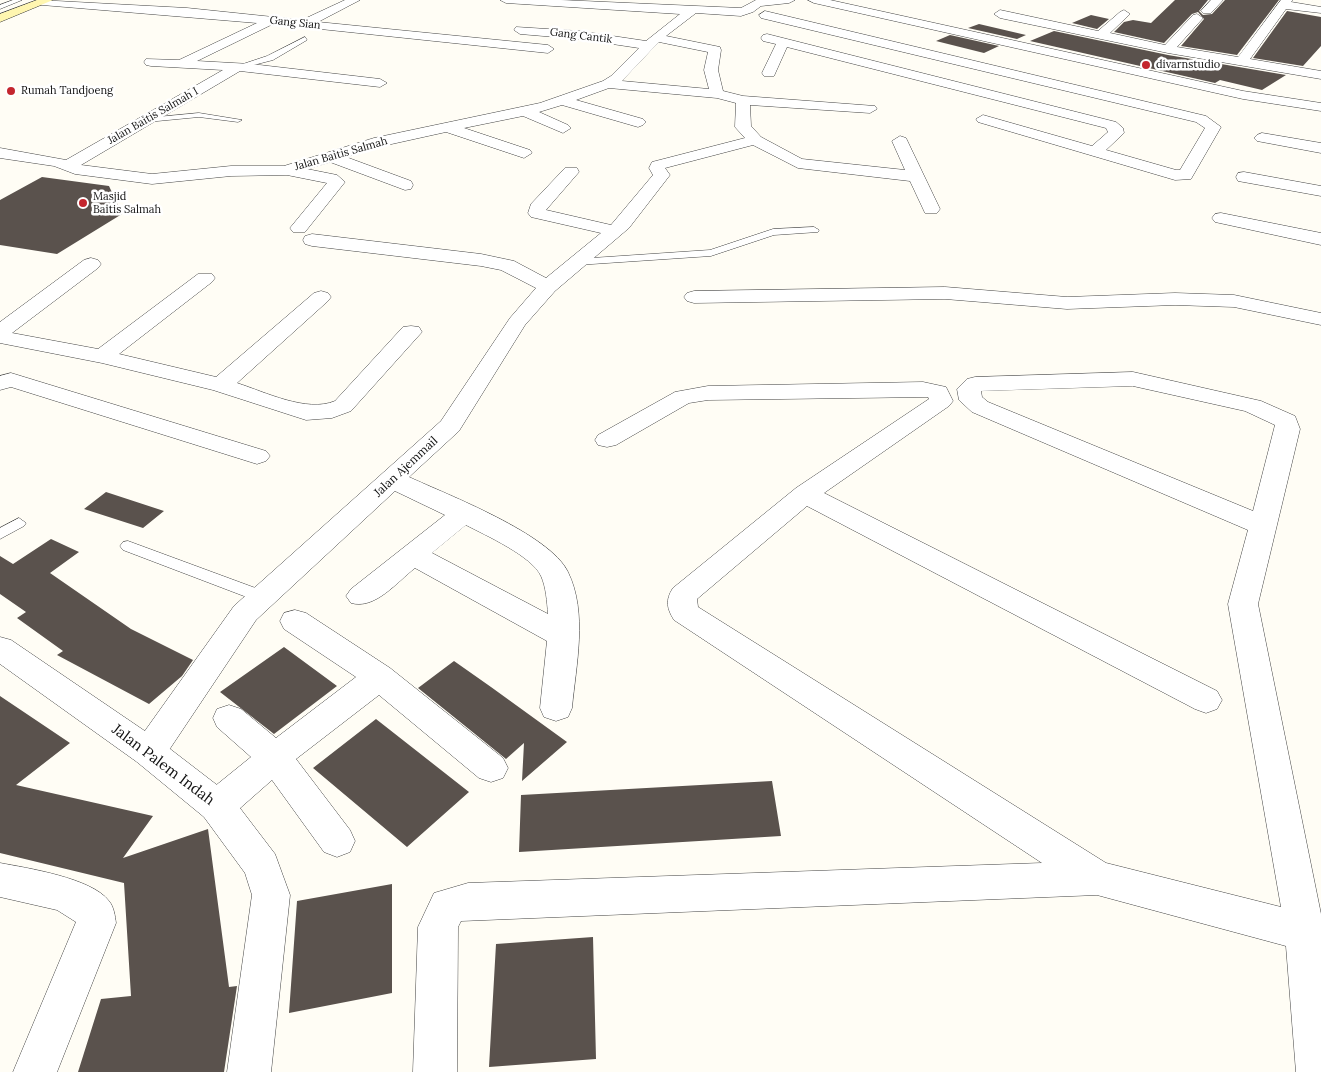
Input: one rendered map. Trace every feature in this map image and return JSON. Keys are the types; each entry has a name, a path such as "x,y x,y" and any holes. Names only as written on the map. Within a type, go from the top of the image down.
{"main road":[{"path":"0,18 44,1"}],"street":[{"path":"304,24 354,0"},
{"path":"506,0 694,5 746,11 758,3 789,0"},
{"path":"814,0 1201,119 1213,127 1185,174 1162,173 983,118"},
{"path":"1168,49 1217,0"},
{"name":"Gang Sian","path":"44,1 273,20 548,49"},
{"path":"1241,62 1286,2 1321,10"},
{"path":"612,82 652,41 694,5"},
{"path":"315,6 335,8"},
{"path":"1000,14 1168,49 1241,62 1312,79"},
{"path":"1101,35 1124,14"},
{"path":"765,15 976,65 1006,59 1034,49 1315,108 1316,91 1312,79"},
{"path":"180,64 273,20"},
{"name":"Gang Cantik","path":"514,29 652,41 715,50 711,70 717,94"},
{"path":"767,38 781,47 830,54 1079,116 1102,122 1115,128 1116,133 1094,152"},
{"path":"769,73 781,47"},
{"path":"977,92 1006,59"},
{"path":"919,77 956,60"},
{"path":"151,62 238,67 380,84"},
{"name":"Jalan Baitis Salmah I","path":"69,165 238,67"},
{"path":"1276,101 1312,79"},
{"path":"612,82 650,83"},
{"path":"612,82 717,94 743,100 870,109"},
{"name":"Jalan Baitis Salmah","path":"0,153 69,165 75,168 152,178 222,171 285,170 374,144 526,112 564,101 612,82"},
{"path":"530,96 564,101 638,122"},
{"path":"743,100 743,127 755,140 805,165 914,176"},
{"path":"526,112 563,128"},
{"path":"1044,138 1079,116"},
{"path":"449,128 524,153"},
{"path":"1262,138 1321,148"},
{"name":"Jalan Ajemmail","path":"149,752 245,613 450,426 517,322 548,287 623,224 660,180 662,175 656,168 658,165 755,140"},
{"path":"900,142 931,210"},
{"path":"328,156 405,184"},
{"path":"8,171 35,159"},
{"path":"285,170 331,179 337,182 306,234 507,265 548,287"},
{"path":"571,172 537,208 537,213 615,231"},
{"path":"1244,177 1321,191"},
{"path":"1221,218 1321,239"},
{"path":"0,332 92,264"},
{"path":"102,356 205,278"},
{"path":"694,297 945,293 997,299 1067,302 1175,299 1225,301 1275,308 1321,319"},
{"path":"221,385 321,297"},
{"path":"0,337 102,356 221,385 306,413 332,411 343,406 411,332"},
{"path":"1262,525 980,407 970,400 969,389 975,384 1133,379 1273,413 1287,421 1288,429 1243,604 1313,934 1318,1072"},
{"path":"0,383 11,380 257,456"},
{"path":"607,440 683,397 708,393 923,389 938,392 941,401 805,494 683,595 682,604 685,613 1097,878"},
{"path":"393,480 528,546 553,571 562,610 564,636 556,708"},
{"path":"805,494 1206,700"},
{"path":"360,596 464,514"},
{"path":"412,554 564,636"},
{"path":"296,621 379,677 491,768"},
{"name":"Jalan Palem Indah","path":"0,648 149,752 217,806 262,866 271,895 248,1072"},
{"path":"217,806 275,757 379,677"},
{"path":"229,718 275,757 337,841"},
{"path":"435,1072 438,927 448,906 468,901 1097,878 1313,934"},
{"path":"0,880 64,893 84,902 95,913 96,923 42,1054"}],"lane":[{"path":"0,7 19,0"},
{"path":"238,67 270,58 305,39"},
{"path":"147,120 199,115 238,120"},
{"path":"577,262 711,253 773,232 814,230"},
{"path":"0,534 19,523"},
{"path":"128,546 263,597"}],"building":[{"path":"1175,0 1208,0 1199,11 1203,15 1212,14 1225,0 1279,0 1237,55 1181,46 1204,19 1198,12 1192,14 1164,43 1114,32 1124,22 1133,20 1151,23"},
{"path":"1287,11 1321,17 1321,46 1303,66 1253,58"},
{"path":"1091,15 1109,19 1097,29 1072,23"},
{"path":"979,24 1026,35 1017,39 968,28"},
{"path":"1054,31 1168,55 1286,75 1262,90 1220,80 1215,83 1030,41"},
{"path":"950,35 999,46 984,53 936,41"},
{"path":"42,177 109,186 122,214 57,254 0,245 0,200"},
{"path":"106,492 164,511 143,528 84,509"},
{"path":"51,539 79,552 50,573 131,629 193,660 182,676 149,704 57,655 63,651 17,618 26,612 0,594 0,556 13,564"},
{"path":"284,647 337,686 274,734 220,692"},
{"path":"454,661 567,742 522,781 524,743 506,759 418,688"},
{"path":"0,696 70,743 16,785 153,816 123,858 208,829 229,987 237,986 224,1072 78,1072 101,999 131,996 124,883 0,853"},
{"path":"376,719 469,792 407,847 313,768"},
{"path":"772,781 781,836 519,852 521,795"},
{"path":"392,884 392,993 289,1013 297,901"},
{"path":"593,937 596,1059 489,1067 496,944"}],"place":[{"name":"divarnstudio","path":"1146,65"},
{"name":"Rumah Tandjoeng","path":"11,91"},
{"name":"Masjid Baitis Salmah","path":"83,203"}]}
